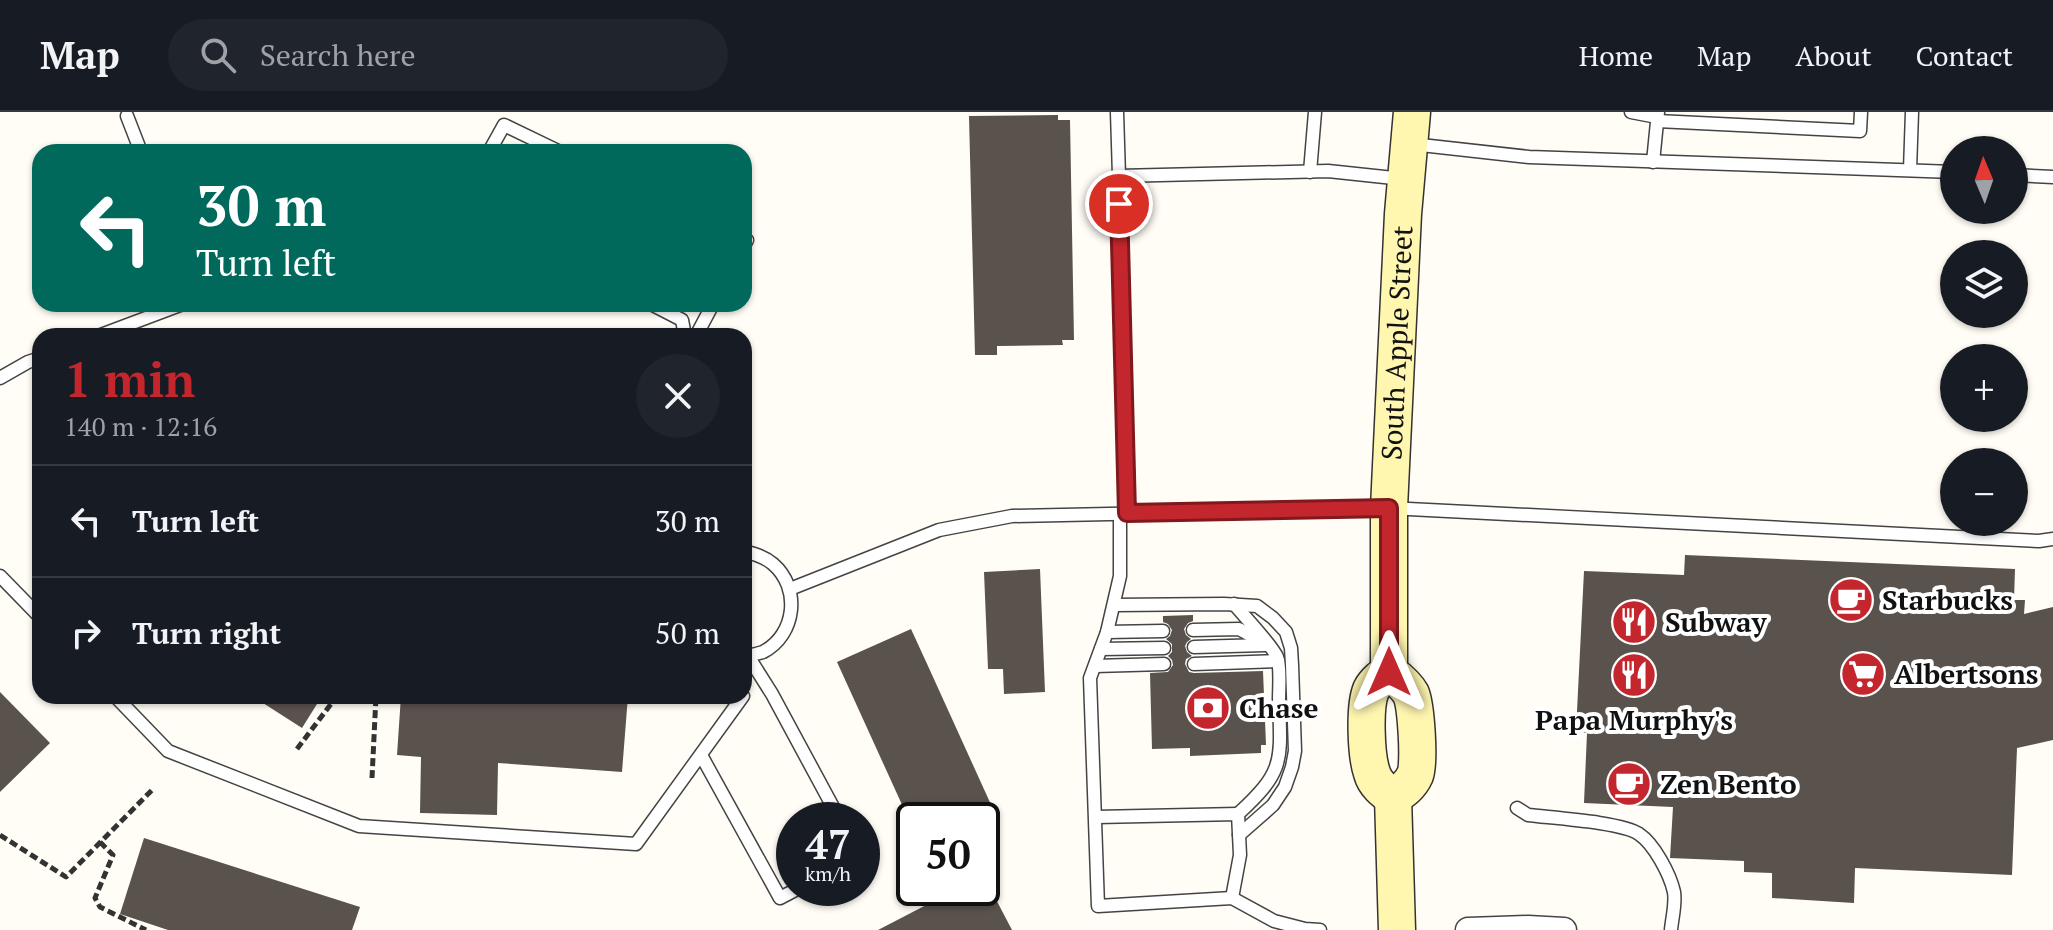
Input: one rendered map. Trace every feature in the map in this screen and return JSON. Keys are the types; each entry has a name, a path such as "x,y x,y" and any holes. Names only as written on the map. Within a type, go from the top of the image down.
{"main road":[{"name":"South Apple Street","path":"1389,672 1389,508 1409,145"},
{"path":"1389,672 1403,683 1412,697 1417,745 1414,778 1393,797 1384,791 1372,774 1366,721 1371,689 1389,672"},
{"path":"1393,797 1397,930"}],"street":[{"path":"1468,930 1564,930"}],"lane":[{"path":"1117,112 1123,513 1120,576 1107,632 1090,678 1098,906 1232,898 1274,921 1320,930"},
{"path":"1310,172 1315,112"},
{"path":"1631,112 1860,131 1861,112"},
{"path":"1910,170 1912,112"},
{"path":"127,116 138,144"},
{"path":"1653,162 1657,116"},
{"path":"493,144 504,125 543,144"},
{"path":"1119,176 1328,171 1409,145 1529,157 1940,171"},
{"path":"2028,176 2053,177"},
{"path":"119,328 162,312"},
{"path":"666,312 682,320 684,328"},
{"path":"0,378 32,361"},
{"path":"790,589 939,530 1012,516 1389,508 2039,541 2053,539"},
{"path":"752,553 772,563 783,575 790,589 792,607 788,625 777,641 752,655"},
{"path":"0,576 32,609"},
{"path":"1096,817 1238,814 1261,793 1278,764 1281,747 1278,661 1234,604"},
{"path":"1114,605 1257,606 1286,632 1291,648 1295,751 1289,777 1273,805 1239,835"},
{"path":"1193,630 1239,629 1268,645"},
{"path":"1107,632 1163,631"},
{"path":"1194,647 1268,645"},
{"path":"1101,649 1164,648"},
{"path":"1194,664 1278,661"},
{"path":"1095,666 1164,664"},
{"path":"752,666 772,694 830,802"},
{"path":"123,704 168,751 359,826 636,844 737,704"},
{"path":"701,755 776,891"},
{"path":"1517,808 1528,815 1622,826 1640,834 1666,869 1674,895 1671,930"},
{"path":"1232,898 1240,855 1238,814"}],"path":[{"path":"297,749 331,704"},
{"path":"372,778 376,704"},
{"path":"0,835 66,877 154,788"},
{"path":"100,842 113,855 95,898 96,903 146,930"}],"building":[{"path":"1058,115 1058,120 1070,120 1074,340 1062,340 1063,345 997,346 997,355 975,355 969,116"},
{"path":"1685,555 2015,569 2014,600 2025,600 2024,614 2053,607 2053,740 2017,748 2012,875 1855,868 1854,903 1772,898 1772,873 1744,872 1744,861 1670,858 1673,807 1584,803 1587,733 1576,731 1584,571 1684,575"},
{"path":"1040,569 1045,692 1004,694 1003,669 988,669 984,572"},
{"name":"Chase","path":"1193,615 1193,621 1184,629 1191,639 1185,646 1192,656 1186,659 1185,664 1189,672 1263,671 1266,745 1261,745 1261,753 1190,756 1190,748 1152,749 1150,673 1168,672 1173,665 1168,656 1172,652 1172,644 1166,639 1172,630 1163,622 1163,616"},
{"path":"911,629 990,802 901,802 837,662"},
{"path":"0,692 50,743 0,792"},
{"path":"264,704 317,704 302,728"},
{"path":"400,704 627,704 622,772 498,763 497,815 420,813 421,757 397,755"},
{"path":"144,838 360,907 352,930 168,930 120,914"},
{"path":"924,906 999,906 1012,930 878,930"}],"place":[{"name":"Starbucks","path":"1851,600"},
{"name":"Subway","path":"1634,622"},
{"name":"Albertsons","path":"1863,674"},
{"name":"Papa Murphy's","path":"1634,675"},
{"name":"Chase","path":"1208,708"},
{"name":"Zen Bento","path":"1629,784"}],"route":[{"path":"1119,204 1127,513 1389,508 1389,672"}]}
